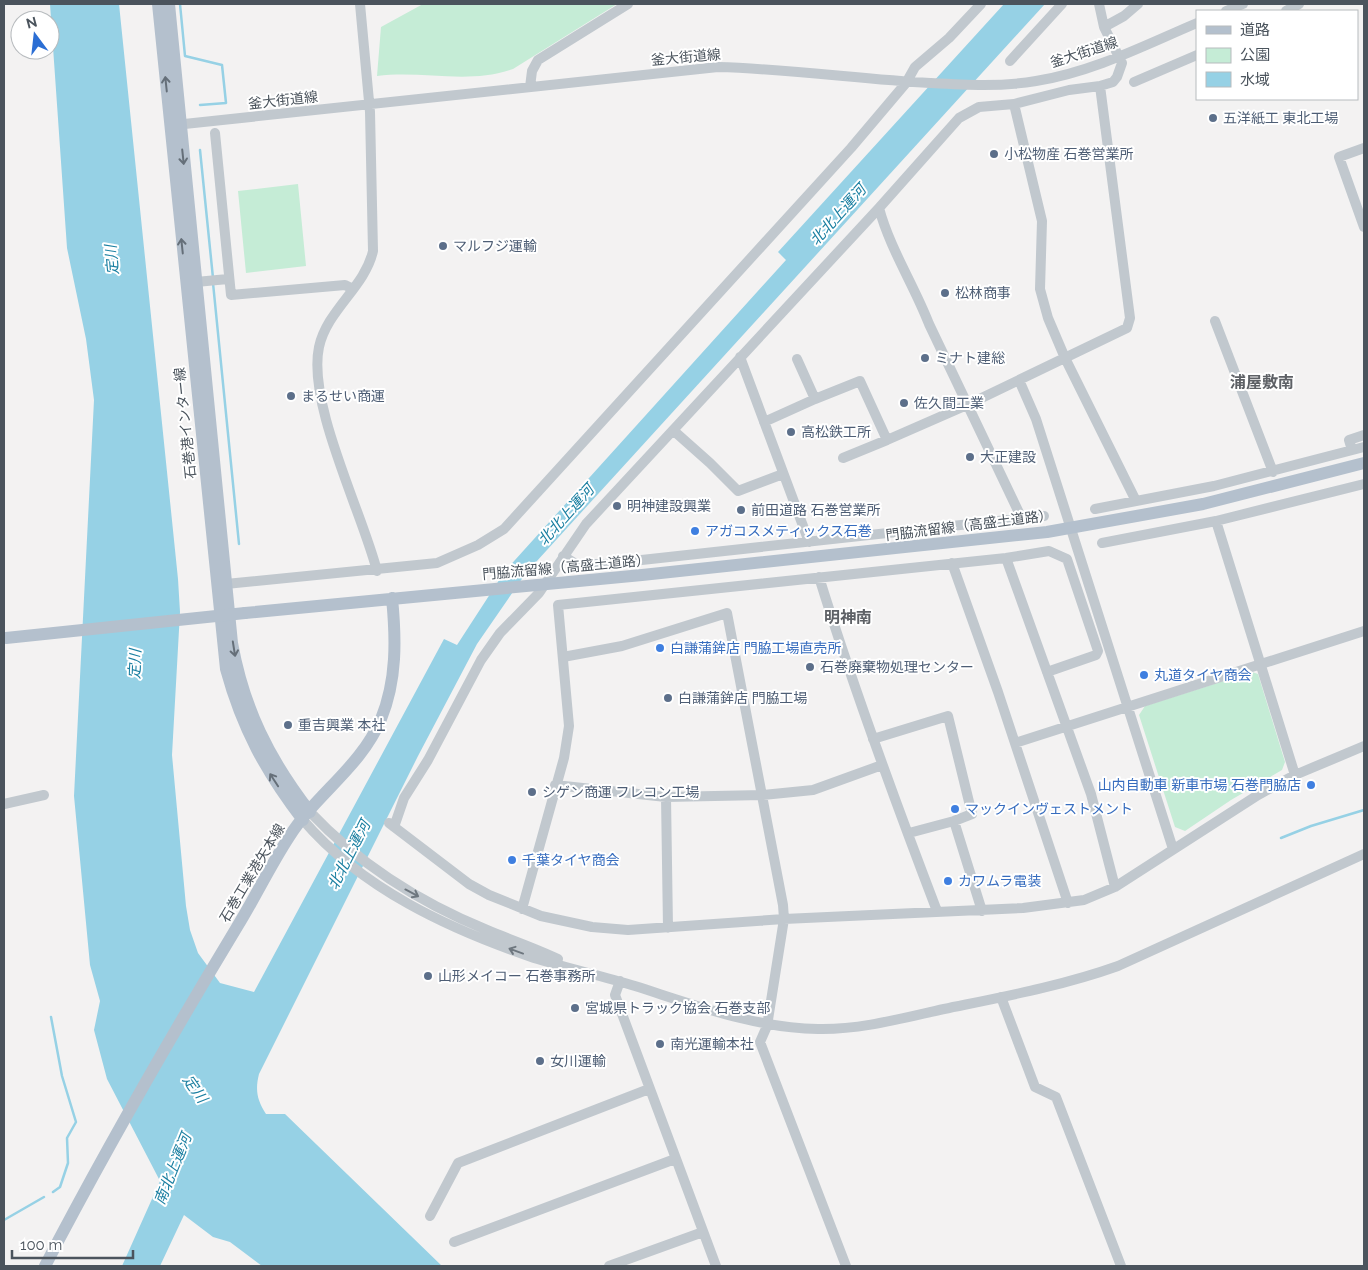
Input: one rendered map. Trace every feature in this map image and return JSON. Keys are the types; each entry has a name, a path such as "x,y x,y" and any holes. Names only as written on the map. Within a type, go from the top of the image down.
{"main road":[{"name":"石巻港インター線","path":"158,4 196,282 236,667 252,717 264,744 306,816"},
{"name":"石巻港インター線","path":"169,4 175,125 226,669 243,722 258,754 275,782 306,816"},
{"name":"門脇流留線（高盛土道路）","path":"392,598 941,544 1070,528 1203,504 1364,463"},
{"name":"石巻工業港矢本線","path":"45,1266 117,1134 290,835 360,757 382,718 388,698 396,644 392,598"},
{"path":"5,639 392,598"}],"street":[{"path":"360,4 369,104 373,251 366,272 325,331 319,346 318,371 329,426 377,571"},
{"path":"530,86 532,71 538,60 628,4"},
{"path":"226,584 377,571 437,563 463,553 504,529 851,148 906,82 918,64 949,38 981,4"},
{"path":"1010,61 1062,4"},
{"path":"1099,4 1104,27 1122,63 1120,74 1113,82 1100,86 1069,90 1014,104 979,107 959,118 879,208 586,524 539,593 500,633 481,660 428,760 404,798 391,824 469,884 522,909 592,927 628,930 784,919 982,910 1068,903 1084,900 1115,887 1258,795 1294,775 1364,746"},
{"path":"1104,27 1124,16 1138,4"},
{"path":"1228,10 1243,4"},
{"path":"1288,10 1299,4"},
{"name":"釜大街道線","path":"175,125 718,67 981,86 1036,82 1069,74 1119,56 1196,23"},
{"path":"1134,82 1196,55"},
{"path":"843,458 967,405 1127,328 1130,318 1100,86"},
{"path":"1014,104 1042,221 1040,289 1048,318 1065,358 1136,502"},
{"path":"215,133 231,296 345,285 353,289"},
{"path":"1364,148 1339,157 1364,228"},
{"path":"879,208 885,229 919,297 967,405 1022,520"},
{"path":"196,282 228,279"},
{"path":"1215,321 1273,472"},
{"path":"740,357 809,542"},
{"path":"797,359 815,399"},
{"path":"1019,380 1036,419 1173,849"},
{"path":"764,422 860,381 887,440"},
{"path":"674,431 738,491 783,474"},
{"path":"1352,450 1349,440 1364,435"},
{"path":"1095,509 1273,472 1364,447"},
{"path":"1102,543 1216,521 1364,485"},
{"path":"563,556 576,564 590,565 1022,520 1044,516"},
{"path":"1216,521 1294,775"},
{"path":"522,909 556,785 569,726 558,605 952,562 1006,558 1049,551 1067,559 1098,651 1096,655 1048,672"},
{"path":"1006,558 1091,794 1115,887"},
{"path":"952,562 1068,903"},
{"path":"819,577 839,644 882,766 909,833 937,912"},
{"path":"564,657 622,646 727,613 781,886 784,919 767,1026 760,1042 846,1266"},
{"path":"1015,743 1364,631"},
{"path":"873,739 948,716 972,814 954,821 909,833"},
{"path":"556,785 666,797 763,795 813,790 882,766"},
{"path":"4,804 44,795"},
{"path":"666,797 668,928"},
{"path":"306,816 402,888 445,911 538,949 580,970"},
{"path":"306,816 326,844 364,876 401,900 452,926 535,958 620,981 767,1026 818,1029 846,1028 1001,997 1084,978 1118,966 1364,854"},
{"path":"954,821 982,910"},
{"path":"620,981 615,995 716,1266"},
{"path":"1001,997 1035,1087 1056,1097 1120,1266"},
{"path":"430,1216 458,1163 649,1089"},
{"path":"454,1242 676,1159"},
{"path":"610,1266 703,1232"}],"green space":[{"path":"423,4 617,4 513,69 496,74 462,77 377,76 381,27"},
{"path":"298,184 306,266 246,273 238,191"},
{"path":"1252,672 1258,674 1285,762 1282,770 1231,800 1185,831 1175,827 1139,715 1145,706"}],"water":[{"path":"50,4 119,4 178,579 180,612 172,755 186,906 190,930 198,953 220,983 254,992 444,639 457,645 505,571 786,260 778,252 1004,4 1045,4 526,573 477,644 418,756 259,1074 258,1095 266,1114 285,1114 442,1266 262,1266 230,1242 213,1237 184,1215 160,1266 122,1266 160,1181 107,1079 94,1030 100,1001 90,965 74,796 94,400 86,339 67,248 54,60 60,60 60,10 50,10"}],"waterway":[{"path":"180,4 185,56 222,65 226,103 200,105"},
{"path":"200,150 213,278"},
{"path":"213,283 239,544"},
{"path":"1281,838 1311,826 1364,810"},
{"path":"51,1017 62,1076 76,1122 67,1138 68,1163 60,1187 53,1192"},
{"path":"4,1220 44,1197"}],"place":[{"name":"五洋紙工 東北工場","path":"1213,118"},
{"name":"小松物産 石巻営業所","path":"994,154"},
{"name":"マルフジ運輸","path":"443,246"},
{"name":"松林商事","path":"945,293"},
{"name":"ミナト建総","path":"925,358"},
{"name":"まるせい商運","path":"291,396"},
{"name":"佐久間工業","path":"904,403"},
{"name":"高松鉄工所","path":"791,432"},
{"name":"大正建設","path":"970,457"},
{"name":"明神建設興業","path":"617,506"},
{"name":"前田道路 石巻営業所","path":"741,510"},
{"name":"アガコスメティックス石巻","path":"695,531"},
{"name":"白謙蒲鉾店 門脇工場直売所","path":"660,648"},
{"name":"石巻廃棄物処理センター","path":"810,667"},
{"name":"丸道タイヤ商会","path":"1144,675"},
{"name":"白謙蒲鉾店 門脇工場","path":"668,698"},
{"name":"重吉興業 本社","path":"288,725"},
{"name":"山内自動車 新車市場 石巻門脇店","path":"1311,785"},
{"name":"シゲン商運 フレコン工場","path":"532,792"},
{"name":"マックインヴェストメント","path":"955,809"},
{"name":"千葉タイヤ商会","path":"512,860"},
{"name":"カワムラ電装","path":"948,881"},
{"name":"山形メイコー 石巻事務所","path":"428,976"},
{"name":"宮城県トラック協会 石巻支部","path":"575,1008"},
{"name":"南光運輸本社","path":"660,1044"},
{"name":"女川運輸","path":"540,1061"}],"district":[{"name":"浦屋敷南","path":"1262,382"},
{"name":"明神南","path":"848,617"}],"water label":[{"name":"北北上運河","path":"838,215"},
{"name":"定川","path":"112,260"},
{"name":"北北上運河","path":"566,515"},
{"name":"定川","path":"135,664"},
{"name":"北北上運河","path":"349,855"},
{"name":"定川","path":"195,1089"},
{"name":"南北上運河","path":"173,1169"}]}
